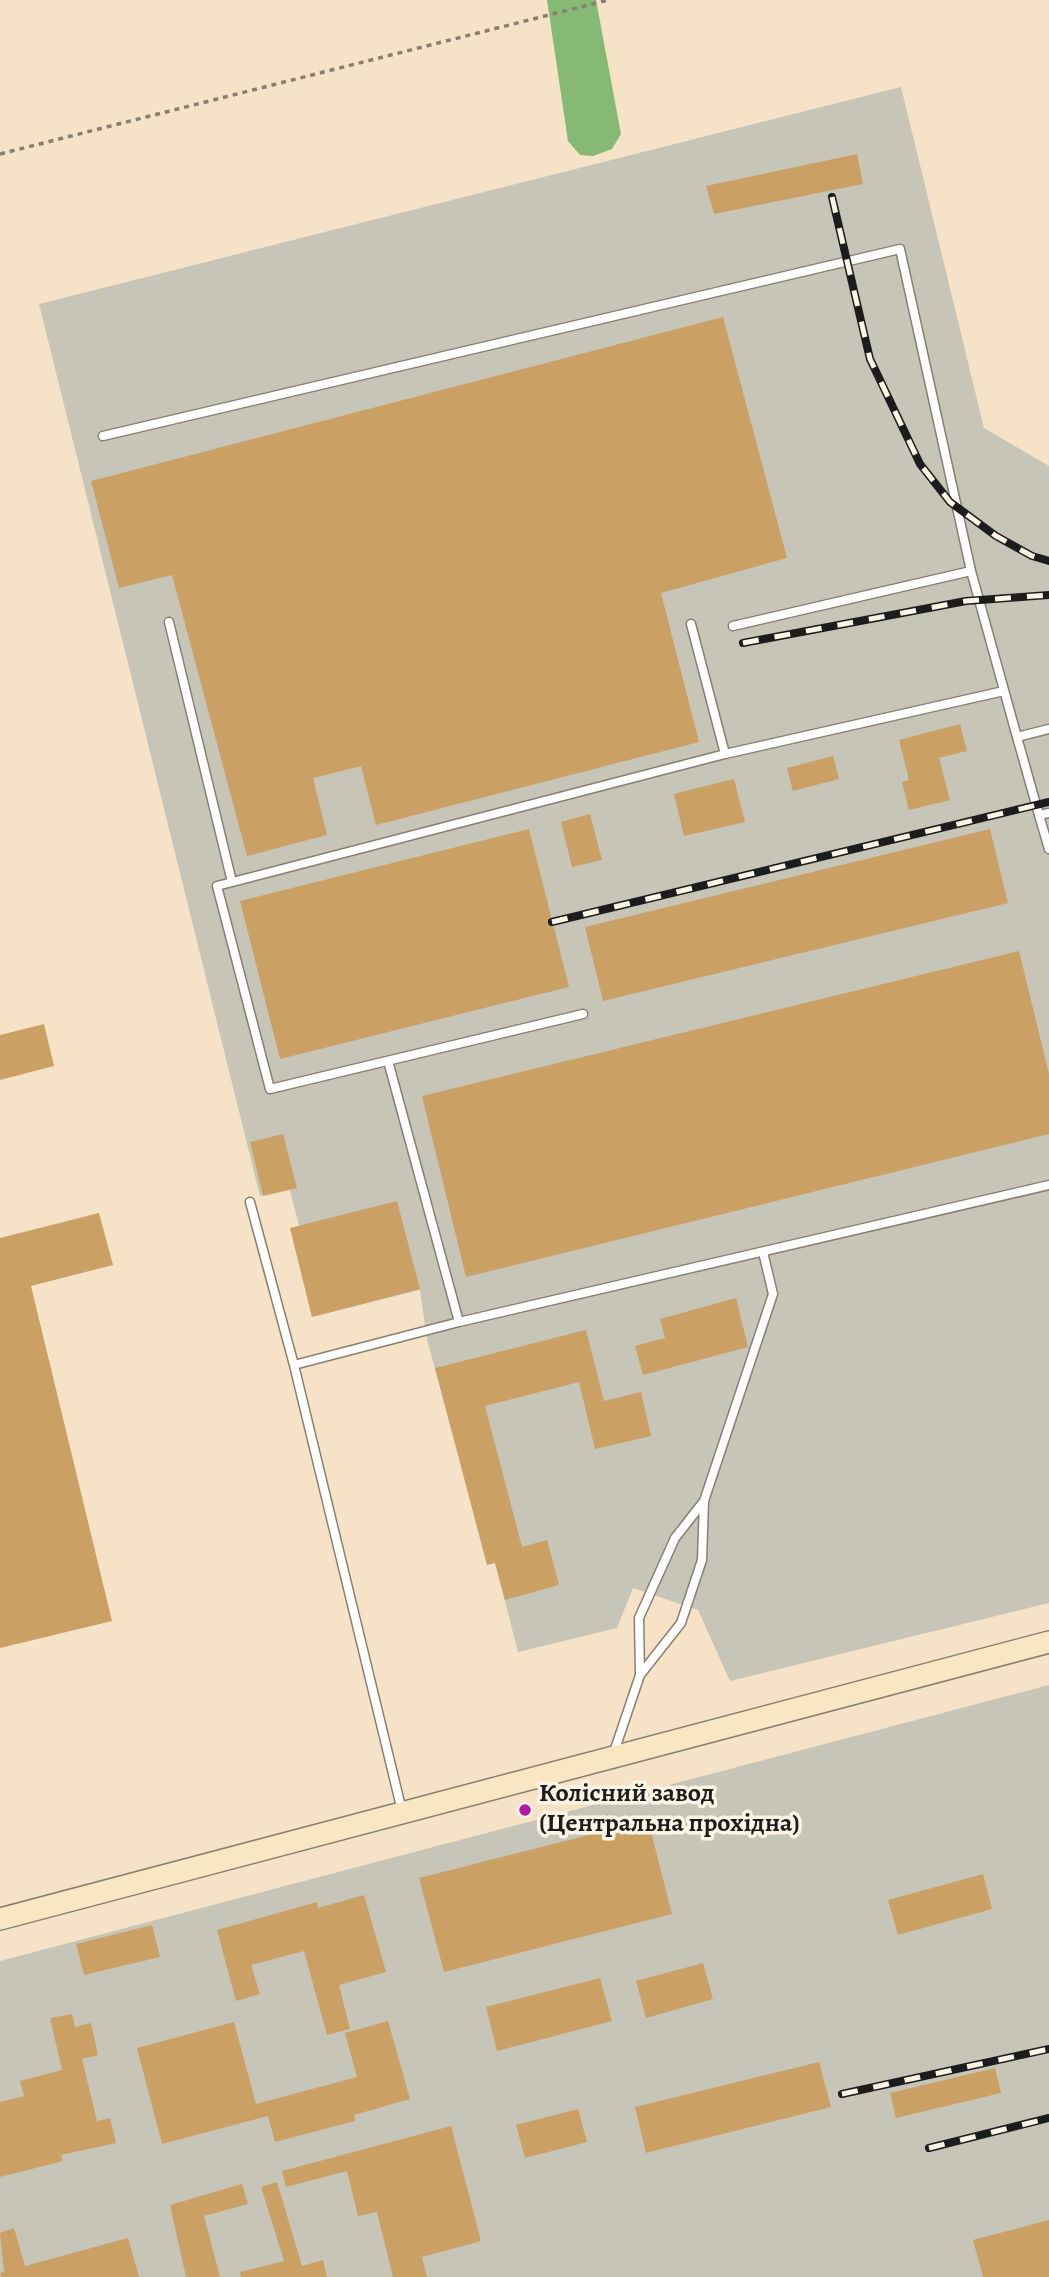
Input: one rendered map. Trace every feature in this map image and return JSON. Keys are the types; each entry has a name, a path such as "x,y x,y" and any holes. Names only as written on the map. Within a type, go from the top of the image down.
{"street":[{"path":"0,1919 1049,1642"}],"lane":[{"path":"103,436 900,249 971,571 1049,849"},
{"path":"733,626 971,571"},
{"path":"169,622 232,882"},
{"path":"691,624 725,754"},
{"path":"583,1014 270,1089 217,886 725,754 1004,691"},
{"path":"1017,737 1049,729"},
{"path":"1040,815 1049,813"},
{"path":"388,1061 458,1322"},
{"path":"294,1364 458,1322 1049,1185"},
{"path":"250,1202 294,1364 402,1813"},
{"path":"612,1758 640,1675 681,1623 702,1560 704,1501 773,1294 762,1252"},
{"path":"640,1675 639,1619 675,1538 704,1501"}],"path":[{"path":"0,154 608,0"}],"shaded area":[{"path":"901,87 984,428 1049,466 1049,1603 730,1681 698,1610 633,1588 617,1628 518,1652 495,1563 451,1429 427,1339 420,1290 312,1317 290,1228 299,1226 290,1190 260,1196 39,304"},
{"path":"1049,1685 1049,2277 0,2277 0,1961"}],"green space":[{"path":"547,0 596,0 621,134 612,149 593,156 580,155 568,141"}],"building":[{"path":"857,154 863,184 714,214 706,186"},
{"path":"723,317 787,558 661,593 699,742 376,825 361,766 313,778 327,835 247,856 172,575 119,588 91,481"},
{"path":"960,724 967,751 939,758 950,800 909,810 902,782 909,780 899,740"},
{"path":"833,756 839,779 793,791 787,768"},
{"path":"734,779 745,822 684,836 674,794"},
{"path":"590,814 602,860 572,867 561,822"},
{"path":"529,829 569,987 280,1059 240,901"},
{"path":"990,829 1008,903 603,1001 585,927"},
{"path":"1019,951 1049,1074 1049,1134 466,1277 422,1096"},
{"path":"44,1024 54,1066 0,1080 0,1035"},
{"path":"283,1134 297,1188 263,1196 250,1142"},
{"path":"397,1201 420,1289 312,1317 290,1228"},
{"path":"99,1213 113,1265 31,1286 112,1621 0,1648 0,1238"},
{"path":"736,1298 748,1347 643,1375 635,1346 665,1338 660,1319"},
{"path":"586,1330 604,1401 641,1392 651,1436 595,1449 579,1382 485,1406 522,1547 547,1540 559,1585 505,1600 495,1563 487,1565 435,1368"},
{"path":"648,1820 672,1914 444,1972 419,1878"},
{"path":"983,1874 992,1909 898,1935 888,1900"},
{"path":"364,1895 386,1972 339,1985 350,2029 327,2035 304,1951 251,1965 260,1994 236,2001 217,1930 317,1902 318,1908"},
{"path":"152,1925 160,1957 84,1975 76,1944"},
{"path":"703,1963 713,1999 646,2018 636,1981"},
{"path":"600,1978 612,2021 497,2051 486,2007"},
{"path":"72,2014 75,2027 91,2023 98,2055 82,2059 97,2121 110,2118 116,2143 61,2155 63,2161 0,2177 0,2102 24,2096 20,2081 62,2070 50,2018"},
{"path":"388,2021 410,2099 354,2115 355,2121 275,2142 268,2116 162,2144 137,2048 234,2022 256,2104 357,2077 345,2033"},
{"path":"819,2062 831,2107 646,2153 635,2107"},
{"path":"995,2068 1001,2093 896,2118 890,2093"},
{"path":"578,2109 587,2142 525,2158 516,2125"},
{"path":"451,2126 481,2241 422,2257 427,2277 393,2277 377,2212 358,2216 347,2171 286,2187 282,2171"},
{"path":"277,2182 302,2266 323,2260 327,2277 241,2277 240,2272 284,2261 261,2187"},
{"path":"242,2184 248,2204 204,2216 220,2277 186,2277 170,2205"},
{"path":"1049,2220 1049,2277 983,2277 973,2240"},
{"path":"14,2228 25,2266 128,2238 139,2277 1,2277 0,2273 4,2272 0,2233"}],"railway":[{"path":"832,197 870,359 920,464 950,502 996,536 1032,556 1049,561"},
{"path":"743,643 966,601 1049,595"},
{"path":"552,922 1049,802"},
{"path":"842,2094 1049,2049"},
{"path":"929,2148 1049,2118"}],"place":[{"name":"Колісний завод (Центральна прохідна)","path":"525,1810"}]}
